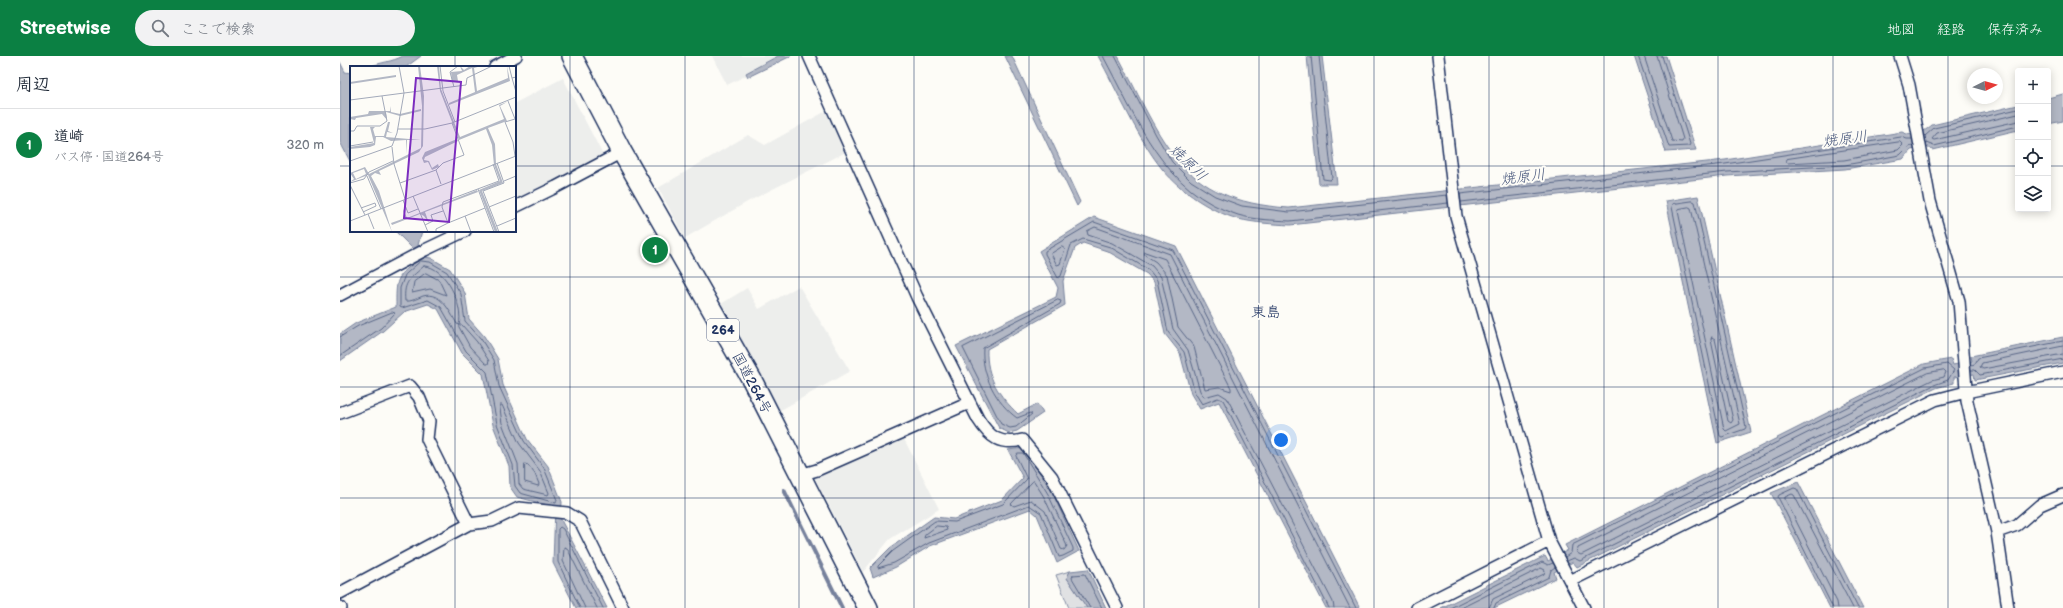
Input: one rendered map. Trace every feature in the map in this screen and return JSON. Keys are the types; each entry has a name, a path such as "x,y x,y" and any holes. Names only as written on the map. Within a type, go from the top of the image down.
{"highway":[{"name":"国道264号","path":"574,56 622,152 752,380 868,608"}],"street":[{"path":"497,66 516,56"},
{"path":"809,56 917,297 969,403 984,429 1002,442 1022,440 1052,477 1117,608"},
{"path":"1438,56 1451,183 1456,216 1549,541 1584,608"},
{"path":"1900,56 1909,85 1930,201 1959,301 1966,392 1997,532 2008,608"},
{"path":"516,207 556,188 622,152"},
{"path":"340,295 413,256 463,232"},
{"path":"1570,581 1935,400 2063,372"},
{"path":"340,413 410,386 419,397 429,421 427,439 469,524"},
{"path":"800,475 816,470 969,403"},
{"path":"1997,532 2017,525 2040,506 2063,495"},
{"path":"340,593 469,524 492,521 519,508 567,513 580,521 623,608"},
{"path":"1417,608 1549,541"}],"shaded area":[{"path":"712,56 786,56 727,85"},
{"path":"563,78 604,157 516,201 516,102"},
{"path":"828,110 846,152 749,201 685,238 658,188 748,135 765,145"},
{"path":"799,286 850,371 779,411 721,304 747,288 759,309"},
{"path":"903,437 939,509 890,539 863,572 815,478"},
{"path":"1070,571 1067,578 1087,608 1069,608 1056,575"}],"water":[{"path":"403,56 421,56 407,66 372,66 395,60"},
{"path":"778,56 791,56 748,77 746,73"},
{"path":"1005,56 1012,56 1080,202 1077,206"},
{"path":"1098,56 1118,56 1163,140 1179,162 1198,180 1222,193 1252,203 1289,208 1725,160 1902,132 1906,134 1914,134 1922,132 1932,125 2015,106 2015,131 1933,150 1926,147 1911,150 1903,159 1845,169 1727,176 1290,225 1238,219 1217,211 1197,200 1179,186 1163,170 1145,145"},
{"path":"1307,56 1322,56 1337,184 1319,184"},
{"path":"1634,56 1666,56 1696,150 1666,152"},
{"path":"340,62 345,72 350,73 350,161 340,142"},
{"path":"2063,94 2063,121 2051,123 2051,97"},
{"path":"1698,196 1751,432 1717,443 1666,201"},
{"path":"1094,217 1176,246 1360,608 1326,608 1219,402 1200,409 1191,394 1180,353 1165,334 1154,282 1147,274 1107,251 1083,243 1075,248 1063,281 1065,305 987,349 987,359 991,377 1000,393 1011,407 1018,414 1037,404 1043,413 1017,431 1009,433 999,428 956,346 1056,297 1058,288 1039,251"},
{"path":"396,232 422,232 418,245 425,257 431,258 450,269 465,293 469,319 484,336 498,359 503,385 527,439 548,466 562,502 561,520 607,608 576,608 553,563 555,507 517,497 510,487 509,466 493,425 483,374 462,353 438,309 428,304 404,312 383,331 340,361 340,334 356,323 396,307 398,280 404,271 417,261 413,249"},
{"path":"2063,337 2063,363 1975,380 1974,374 1954,377 1954,383 1936,388 1577,567 1573,562 1554,572 1556,578 1494,608 1441,608 1545,556 1548,561 1568,550 1565,545 1924,364 1951,359 1953,365 1972,361 1971,356"},
{"path":"1024,448 1052,492 1079,551 1057,563 1037,515 1030,509 930,546 896,567 873,577 870,568 890,548 934,517 954,519 1002,500 1023,478 1008,450"},
{"path":"1798,482 1863,608 1830,608 1771,493"},
{"path":"1088,569 1106,608 1087,608 1067,578 1070,571"}],"waterway":[{"path":"784,490 842,608"}],"place":[{"name":"道崎","path":"655,250"}],"district":[{"name":"東島","path":"1266,312"}],"water label":[{"name":"焼原川","path":"1845,139"},
{"name":"焼原川","path":"1188,163"},
{"name":"焼原川","path":"1523,177"}]}
